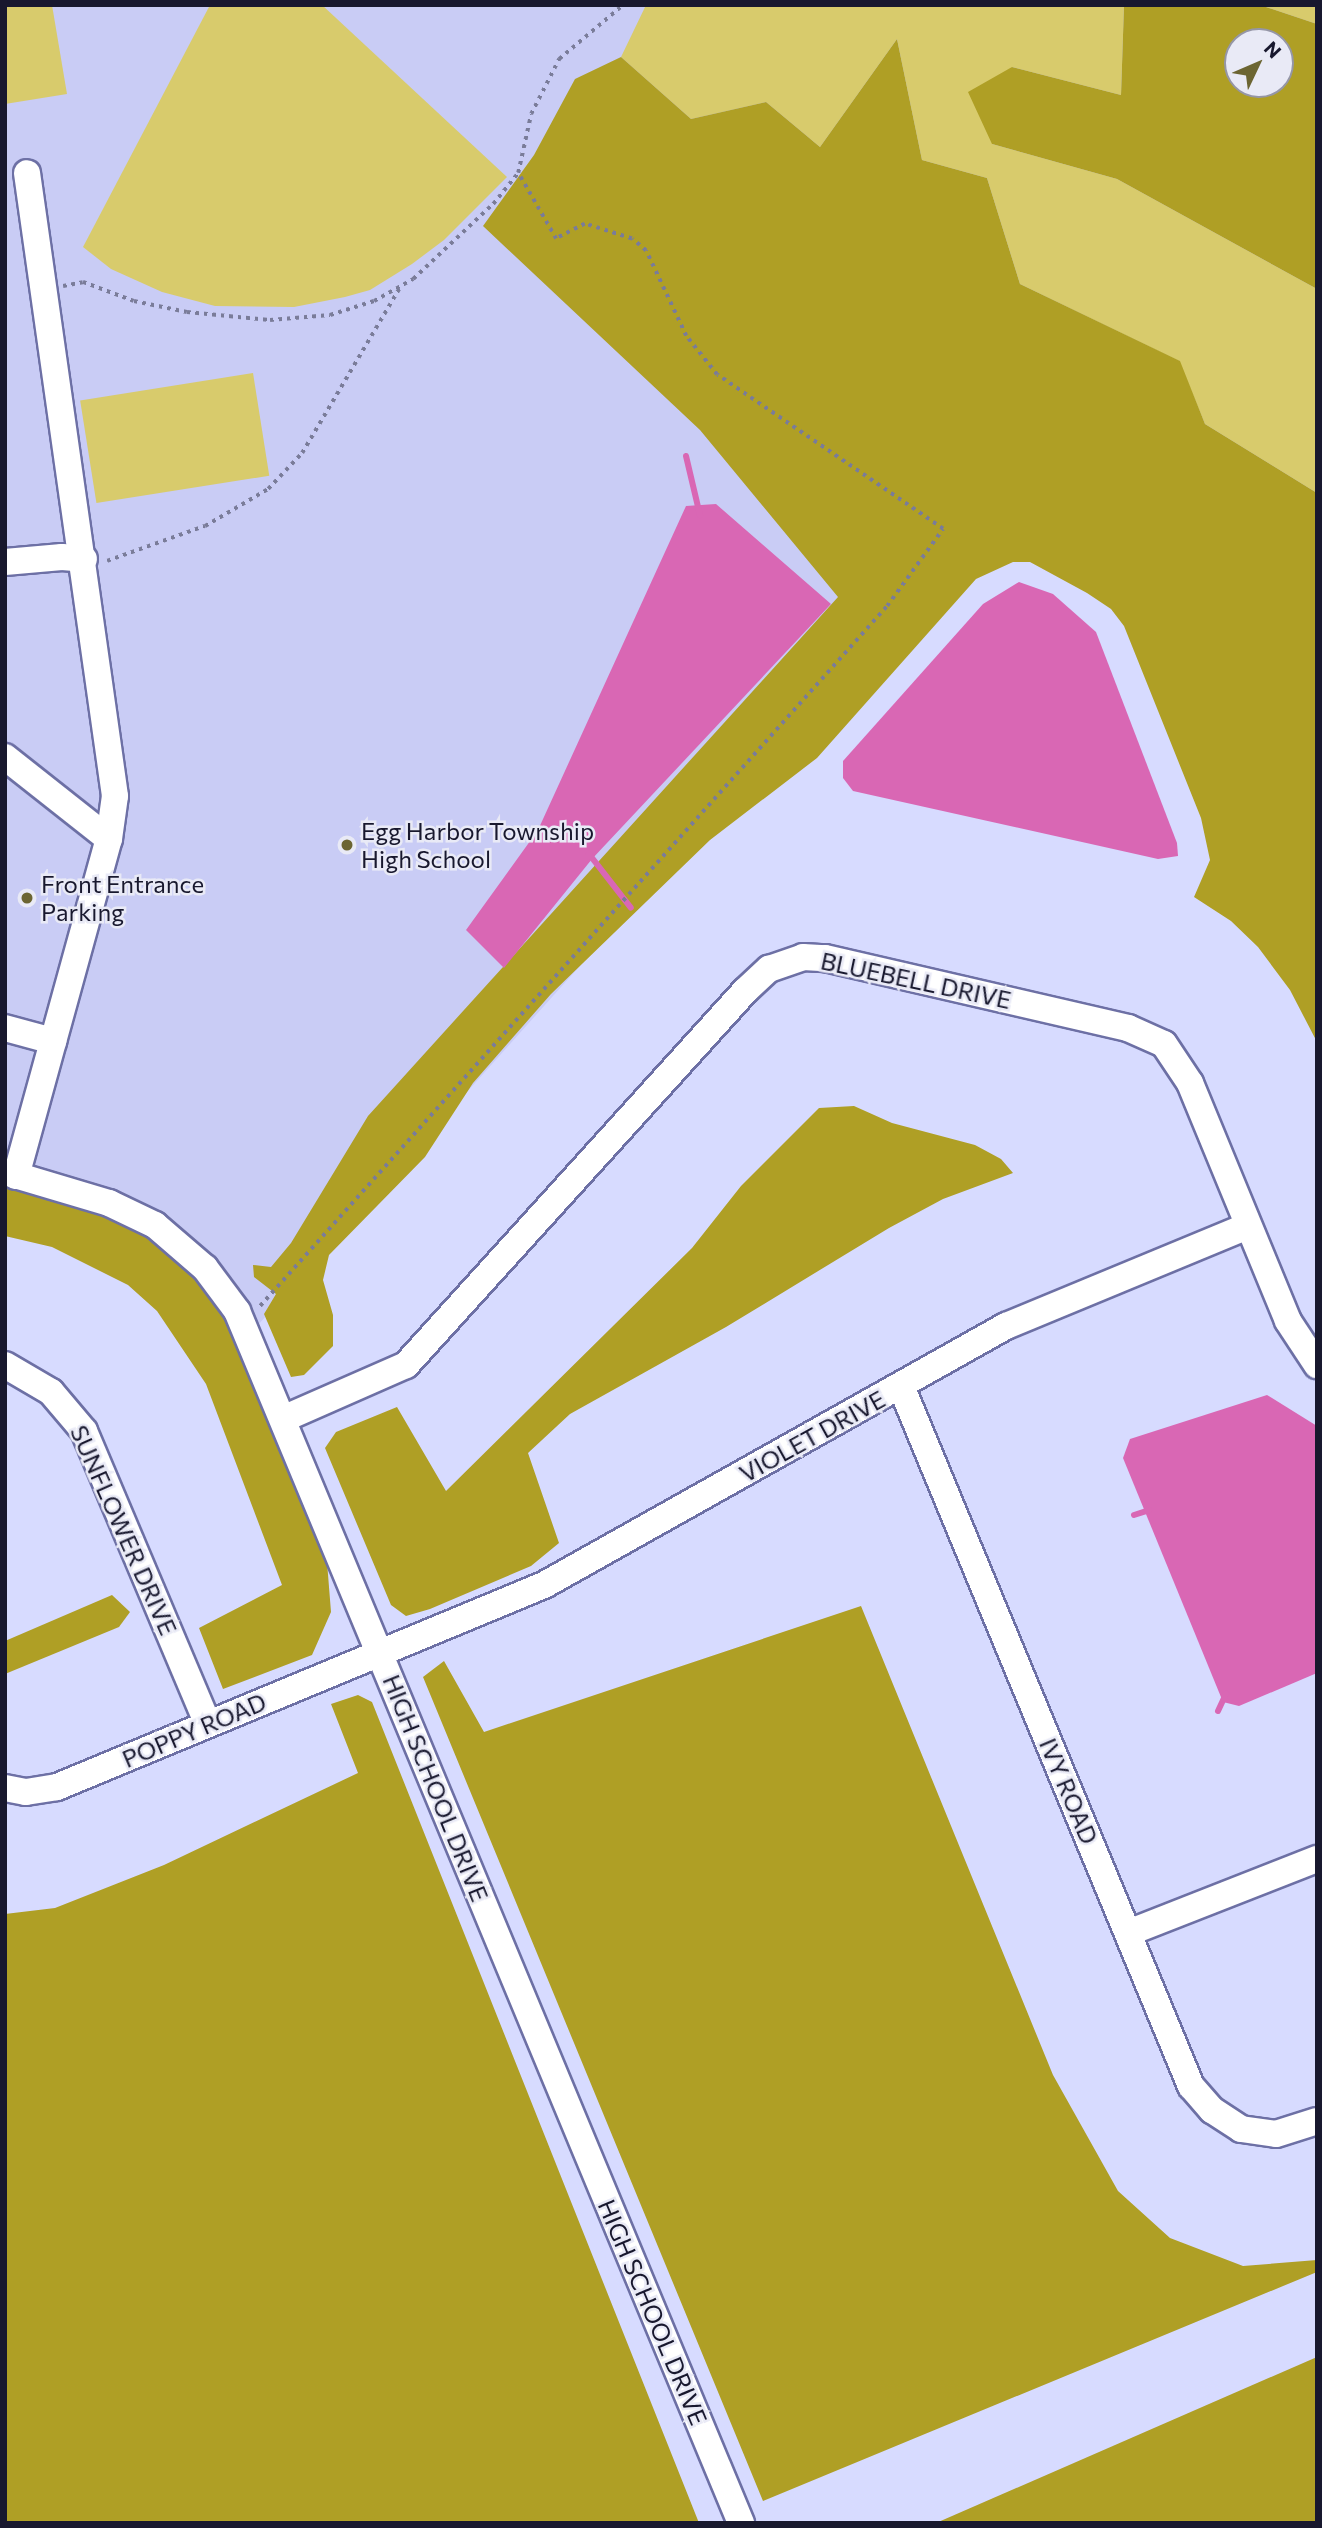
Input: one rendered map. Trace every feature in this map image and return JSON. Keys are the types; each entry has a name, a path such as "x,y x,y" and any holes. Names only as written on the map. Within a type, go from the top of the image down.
{"street":[{"path":"11,1174 53,1041 109,839 115,796 113,765 47,289 27,173"},
{"path":"5,562 62,556 84,559"},
{"path":"5,757 109,839"},
{"name":"BLUEBELL DRIVE","path":"283,1419 406,1364 745,991 769,969 803,957 825,958 1128,1028 1164,1044 1191,1083 1247,1226 1294,1334 1317,1365"},
{"path":"5,1028 53,1041"},
{"name":"HIGH SCHOOL DRIVE","path":"11,1174 123,1208 192,1255 237,1311 741,2523"},
{"name":"VIOLET DRIVE","path":"380,1653 544,1585 1006,1326 1247,1226"},
{"name":"SUNFLOWER DRIVE","path":"5,1365 44,1386 66,1405 84,1431 208,1724"},
{"name":"IVY ROAD","path":"901,1386 1128,1933 1200,2098 1241,2129 1259,2133 1292,2131 1317,2121"},
{"name":"POPPY ROAD","path":"5,1788 26,1791 57,1787 380,1653"},
{"path":"1128,1933 1317,1859"}],"path":[{"path":"47,289 83,282 134,301 187,312 270,320 330,316 374,302 401,286 493,204 518,173 530,114 559,59 623,5"},
{"path":"258,1308 887,607 943,529 717,375 686,336 646,251 632,239 585,224 556,239 518,173"},
{"path":"84,559 104,562 146,549 205,526 268,489 302,453 401,286"}],"shaded area":[{"name":"Egg Harbor Township High School","path":"5,5 756,5 969,532 258,1325 228,1274 171,1220 122,1193 5,1159"},
{"path":"5,5 52,5 67,94 5,104"},
{"path":"210,5 322,5 507,177 444,240 412,264 370,290 345,297 294,307 215,306 162,292 111,269 83,247"},
{"path":"646,5 1124,5 1121,95 1012,67 992,144 1117,179 1317,289 1317,493 1205,424 1179,361 1020,284 987,178 922,160 897,39 820,147 766,102 691,119 621,57"},
{"path":"1124,5 1260,5 1317,24 1317,289 1117,179 992,144 968,92 1012,67 1121,95"},
{"path":"1260,5 1317,5 1317,24"},
{"path":"897,39 922,160 987,178 1020,284 1180,361 1205,424 1317,493 1317,1042 1290,990 1258,947 1231,921 1194,897 1210,860 1201,818 1124,626 1111,609 1087,593 1030,562 1013,562 976,579 817,758 710,840 551,994 473,1083 425,1157 329,1255 323,1280 333,1315 333,1346 304,1375 291,1377 264,1314 276,1294 254,1277 253,1265 271,1267 291,1243 368,1116 838,597 700,430 483,226 534,155 575,79 621,57 691,119 766,102 820,147"},
{"path":"253,373 269,476 96,503 80,400"},
{"path":"716,504 831,604 592,859 504,968 466,930 538,830 686,506"},
{"path":"1019,582 1053,594 1096,632 1177,843 1178,856 1158,859 853,791 843,778 843,761 983,604"},
{"path":"854,1106 892,1123 975,1145 1001,1159 1013,1173 943,1199 889,1228 726,1327 570,1414 528,1453 559,1543 531,1566 430,1609 406,1616 391,1605 325,1448 336,1432 397,1407 446,1491 692,1248 741,1186 819,1108"},
{"path":"5,1187 104,1215 134,1229 181,1262 214,1301 228,1324 327,1562 331,1612 312,1655 223,1689 199,1628 282,1585 206,1384 157,1311 128,1285 52,1247 5,1236"},
{"path":"1267,1395 1317,1426 1317,1673 1239,1706 1223,1702 1123,1458 1130,1439"},
{"path":"112,1595 130,1612 119,1627 5,1674 5,1641"},
{"path":"861,1606 1053,2075 1118,2191 1170,2238 1243,2266 1317,2260 1317,2272 763,2501 423,1677 444,1661 484,1732"},
{"path":"358,1695 372,1702 699,2523 5,2523 5,1914 55,1908 164,1865 358,1773 331,1704"},
{"path":"1317,2357 1317,2523 936,2523"}],"waterway":[{"path":"686,456 700,515"},
{"path":"589,854 631,908"},
{"path":"1134,1515 1149,1510"},
{"path":"1218,1711 1226,1694"}],"place":[{"name":"Egg Harbor Township High School","path":"347,845"},
{"name":"Front Entrance Parking","path":"27,898"}]}
